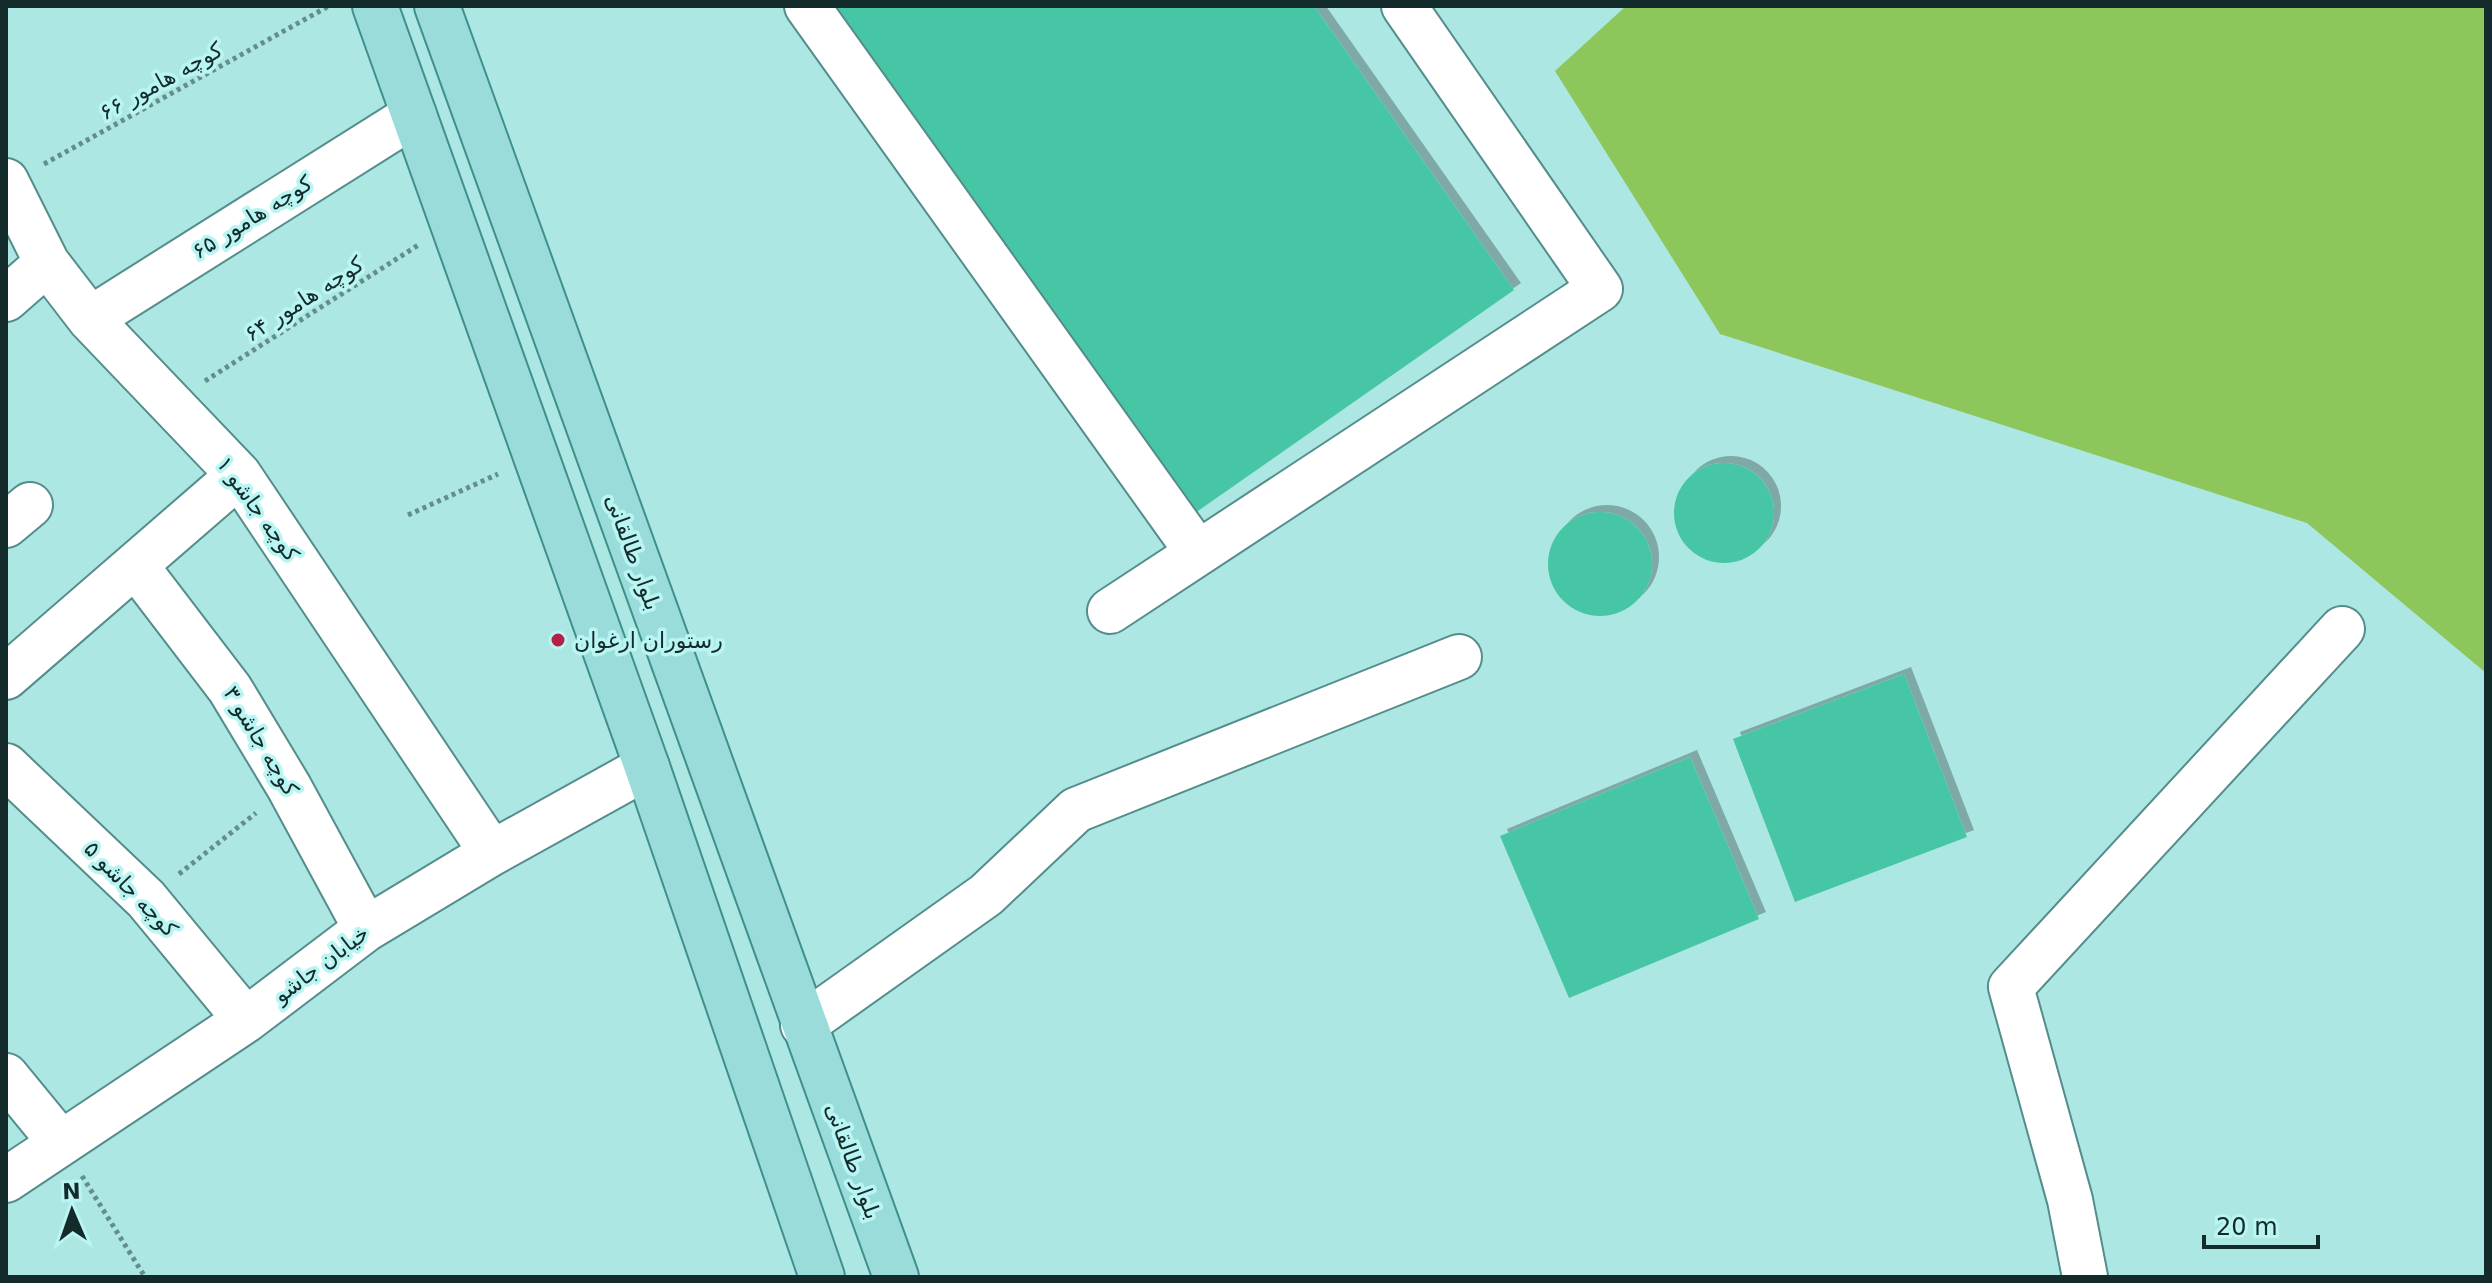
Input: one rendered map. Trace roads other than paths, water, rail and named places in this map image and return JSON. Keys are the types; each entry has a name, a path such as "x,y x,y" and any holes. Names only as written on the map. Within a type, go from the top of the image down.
{"main road":[{"path":"375,6 647,767 822,1277"},
{"name":"بلوار طالقانی","path":"437,6 896,1277"}],"street":[{"path":"807,6 1198,553"},
{"path":"1110,611 1600,289 1404,6"},
{"name":"کوچه هامور ۶۵","path":"90,319 414,115"},
{"name":"کوچه جاشو ۱","path":"7,183 47,263 90,319 239,475 492,853"},
{"path":"6,299 47,263"},
{"path":"6,677 239,475"},
{"name":"کوچه جاشو ۳","path":"136,566 230,689 289,787 366,929"},
{"path":"2085,1277 2070,1200 2011,987 2342,629"},
{"path":"803,1025 986,895 1076,810 1459,657"},
{"name":"کوچه جاشو ۵","path":"6,766 146,899 246,1020"},
{"name":"خیابان جاشو","path":"6,1180 246,1020 366,929 492,853 647,767"},
{"path":"6,1076 61,1143"}],"place":[{"name":"رستوران ارغوان","path":"558,640"}]}
